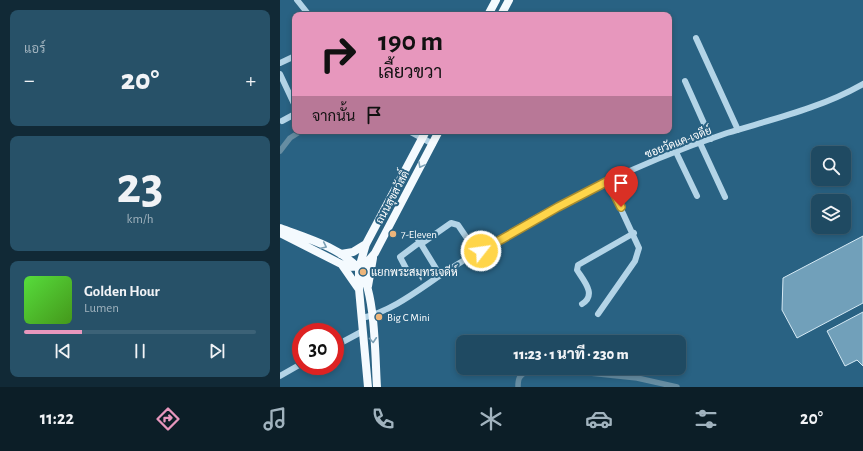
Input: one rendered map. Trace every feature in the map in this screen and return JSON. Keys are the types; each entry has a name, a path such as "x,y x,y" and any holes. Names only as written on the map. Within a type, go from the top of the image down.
{"main road":[{"path":"490,12 496,0"},
{"path":"503,12 509,0"},
{"name":"ถนนสุขสวัสดิ์","path":"359,268 367,265 375,253 438,134"},
{"name":"ถนนสุขสวัสดิ์","path":"368,387 359,289 359,268 366,244 424,135"},
{"path":"280,228 341,264 359,268"},
{"path":"280,233 342,254 359,268 368,287 372,316 377,387"},
{"path":"342,254 353,252 366,244"},
{"path":"368,287 375,253"},
{"path":"341,264 359,289"}],"street":[{"path":"297,0 307,12"},
{"path":"696,38 738,130"},
{"path":"280,63 292,57"},
{"path":"280,74 292,100"},
{"path":"685,81 711,140"},
{"name":"ซอยวัดแค-เจดีย์","path":"362,318 384,311 477,253 564,203 608,181 700,143 834,99 863,84"},
{"path":"282,120 292,115"},
{"path":"424,135 433,144"},
{"path":"700,143 725,197"},
{"path":"676,152 697,196"},
{"path":"598,314 638,256 639,248 634,233 608,181"},
{"path":"409,274 400,258 451,223 455,224 477,253"},
{"path":"414,233 440,275"},
{"path":"582,304 588,301 590,295 589,289 578,270 578,265 634,233"},
{"path":"344,341 363,331"},
{"path":"280,376 292,369"}],"building":[{"path":"863,236 863,303 797,338 782,310 783,278"},
{"path":"863,312 863,366 857,360 845,366 827,331"}],"waterway":[{"path":"280,151 290,138 296,134"},
{"path":"518,387 518,382 522,374 527,372 580,372 637,378 677,387"}],"place":[{"name":"7-Eleven","path":"393,234"},
{"name":"แยกพระสมุทรเจดีห์","path":"363,272"},
{"name":"Big C Mini","path":"379,317"}],"route":[{"path":"481,251 577,196 608,181 621,207"}]}
